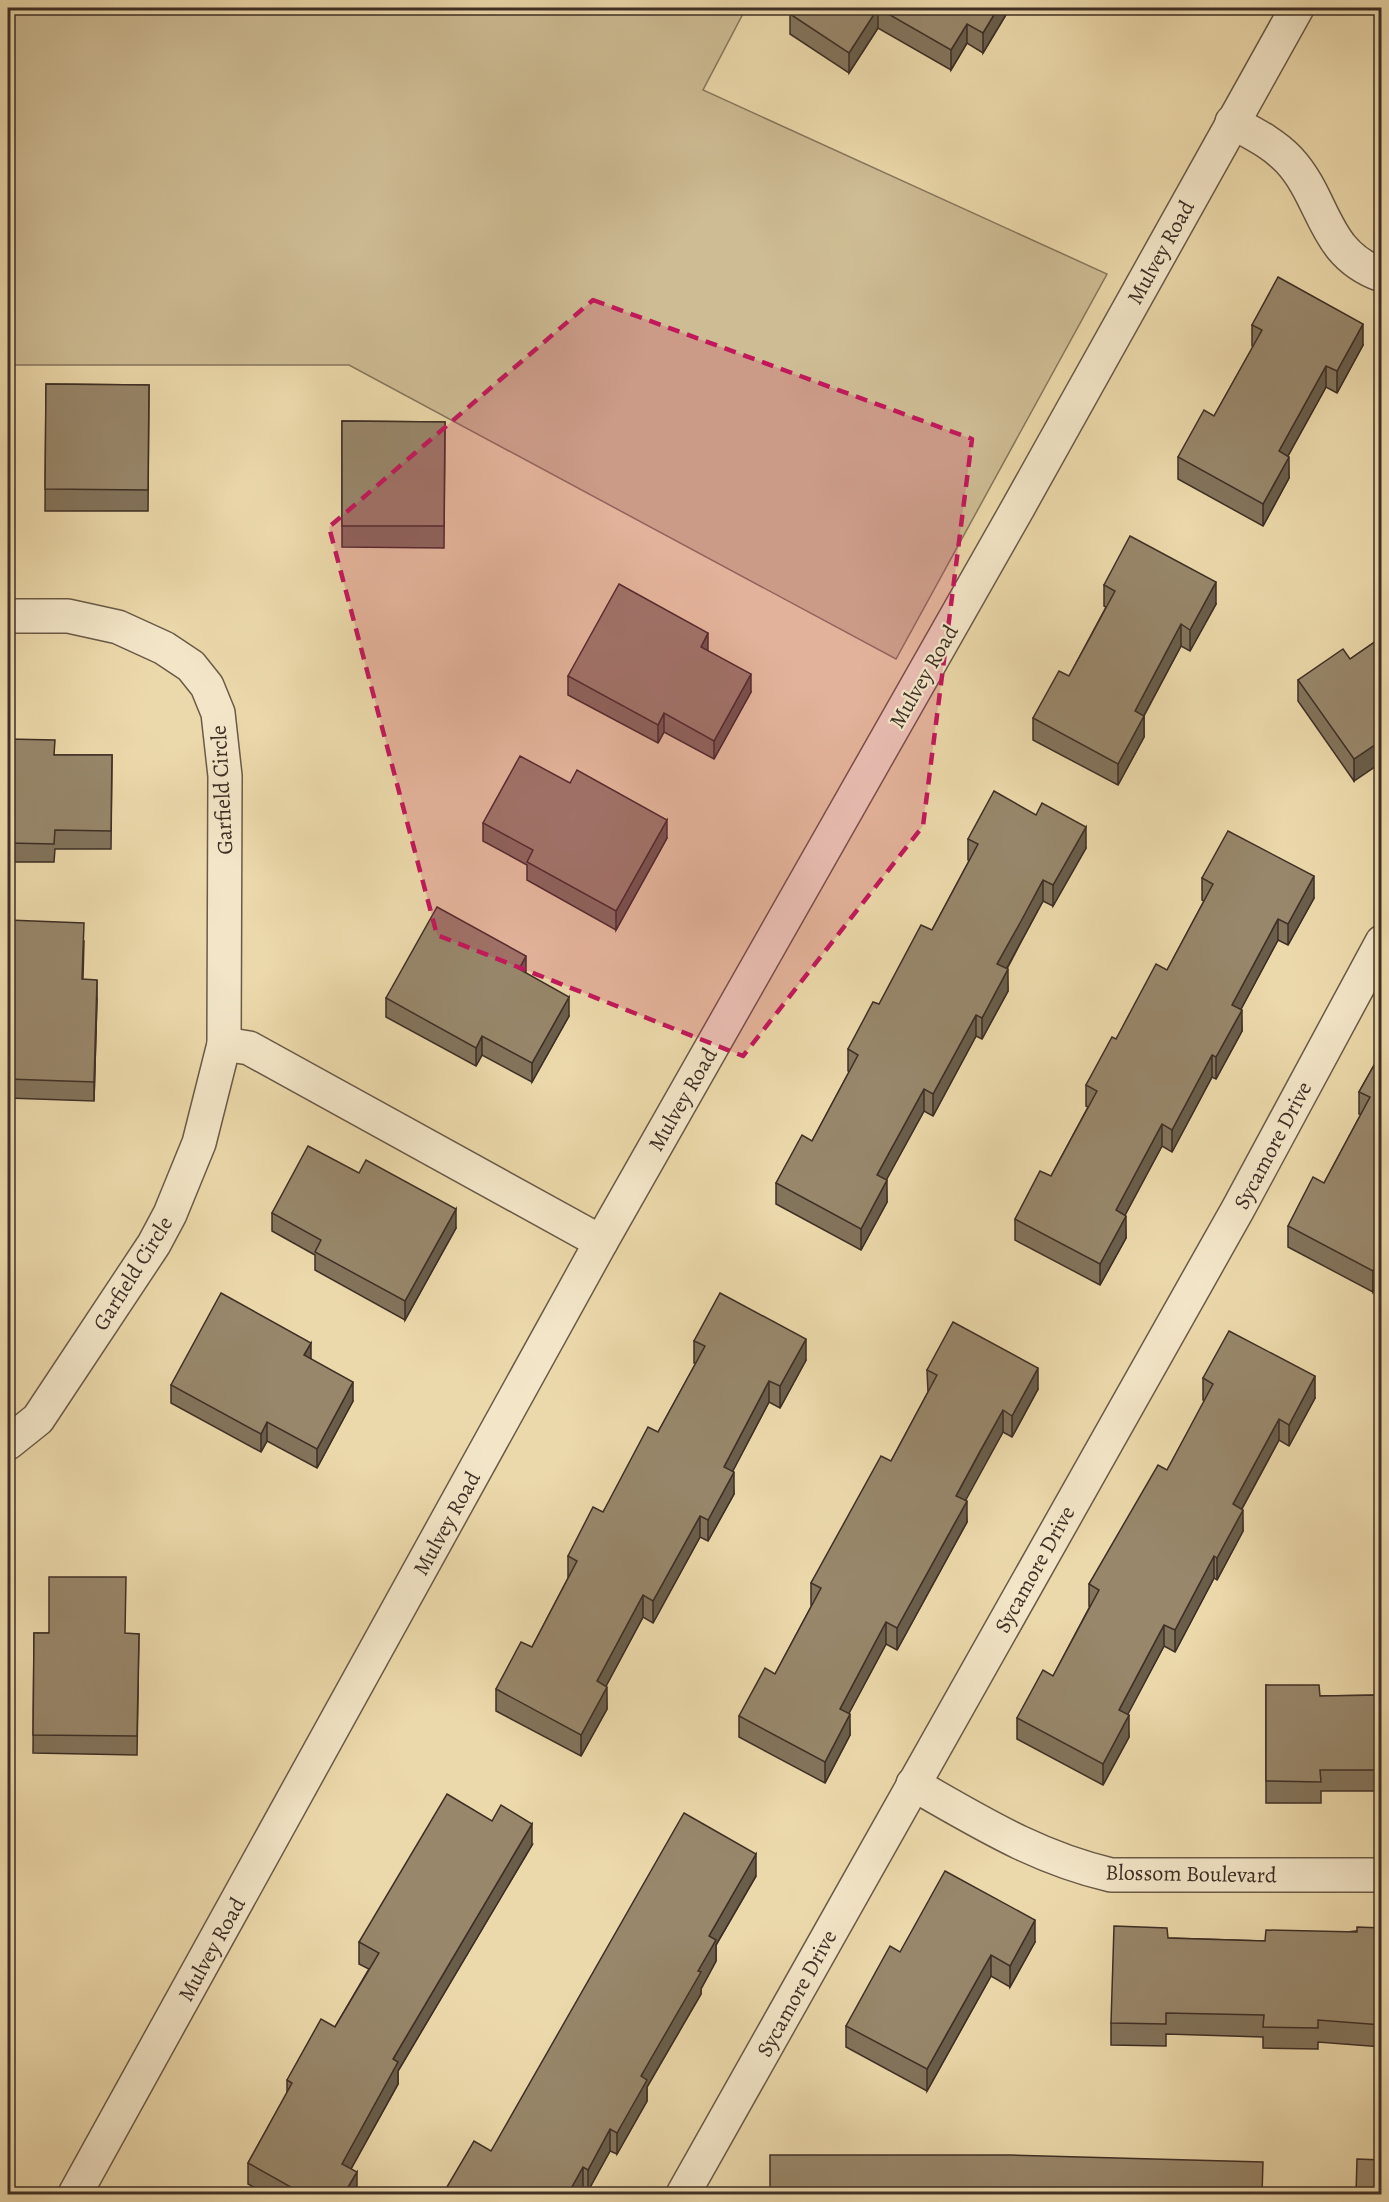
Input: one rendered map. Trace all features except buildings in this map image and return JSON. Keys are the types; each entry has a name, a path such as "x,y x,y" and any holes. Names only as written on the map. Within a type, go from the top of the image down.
{"street":[{"name":"Mulvey Road","path":"82,2192 601,1242 1019,506 1297,8"},
{"path":"1232,122 1268,142 1290,161 1340,248 1363,269 1382,275"},
{"name":"Garfield Circle","path":"8,616 68,616 118,627 164,648 190,666 207,686 218,713 225,776 224,1044 199,1143 170,1214 153,1244 38,1419 8,1443"},
{"name":"Sycamore Drive","path":"683,2194 1238,1209 1382,942"},
{"path":"224,1044 249,1048 601,1242"},
{"name":"Blossom Boulevard","path":"913,1784 1027,1848 1071,1866 1111,1875 1382,1875"}],"highlighted area":[{"path":"593,300 972,439 923,826 743,1056 437,935 329,527"}],"shaded area":[{"path":"8,8 746,8 703,90 1107,274 896,659 349,365 8,365"}]}
